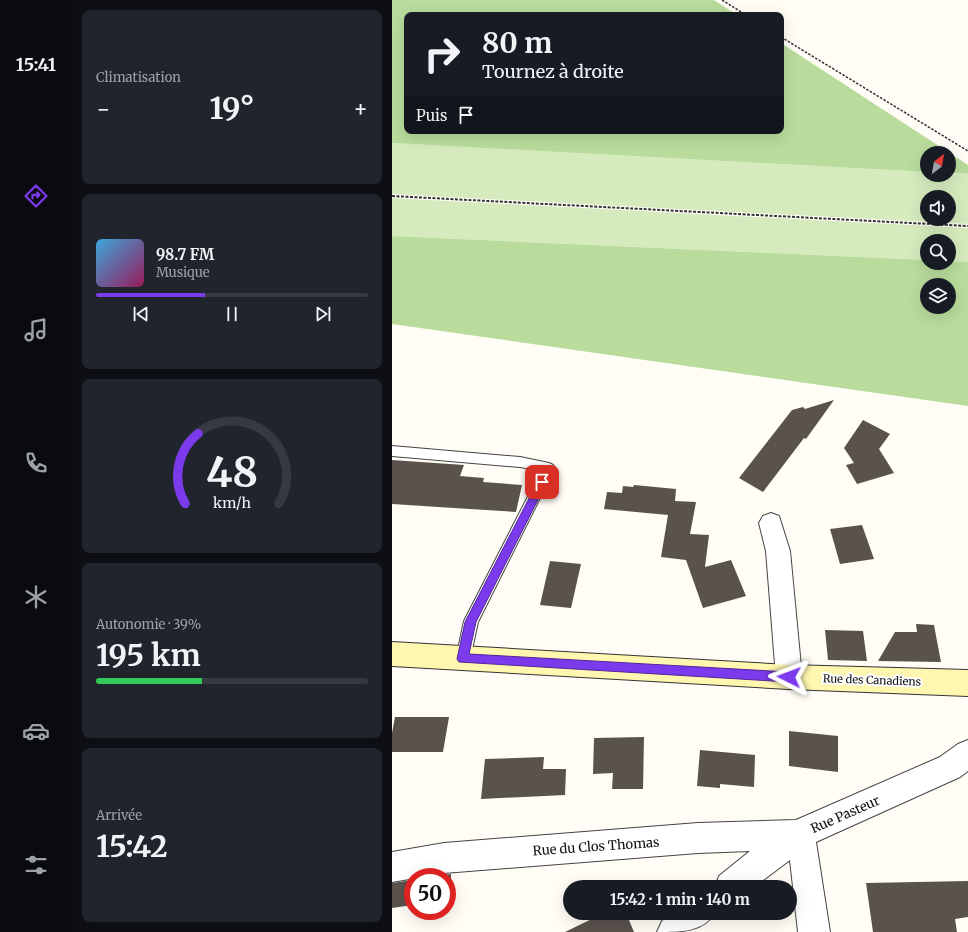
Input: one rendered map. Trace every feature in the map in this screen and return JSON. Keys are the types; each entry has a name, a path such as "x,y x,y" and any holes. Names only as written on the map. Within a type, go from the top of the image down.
{"main road":[{"name":"Rue des Canadiens","path":"392,654 789,677 968,683"}],"street":[{"path":"771,523 778,551 789,677"},
{"name":"Rue Pasteur","path":"739,880 758,864 809,829 950,767 968,754"},
{"path":"800,836 806,868 814,932"},
{"name":"Rue du Clos Thomas","path":"392,867 444,858 690,839 800,836"},
{"path":"673,932 689,920"}],"lane":[{"path":"392,451 520,462 549,468 471,622 463,659"}],"path":[{"path":"722,0 741,12"},
{"path":"784,39 968,151"},
{"path":"392,196 968,226"}],"green space":[{"path":"392,0 714,0 732,12 404,12 404,134 784,134 784,45 939,146 920,146 920,172 392,143"},
{"path":"392,143 920,172 920,182 956,182 956,174 968,174 968,224 956,223 956,190 920,190 920,222 392,194"},
{"path":"956,157 968,165 968,174 956,173"},
{"path":"392,198 968,228 968,262 956,261 956,234 920,234 920,260 392,236"},
{"path":"392,236 920,260 920,270 956,270 956,261 968,262 968,406 392,324"}],"building":[{"path":"834,400 806,439 804,438 763,492 739,478 792,410 803,407 805,409"},
{"path":"863,420 890,434 879,449 894,473 857,484 846,465 854,463 844,448"},
{"path":"392,460 464,465 460,476 484,478 483,482 522,485 516,512 392,504"},
{"path":"634,485 676,489 675,501 696,502 690,534 709,535 705,567 731,560 746,596 703,608 686,560 661,557 668,515 604,509 607,492 622,493 623,486 633,487"},
{"path":"862,525 874,559 840,564 830,529"},
{"path":"550,561 581,564 571,608 540,605"},
{"path":"916,624 934,625 941,662 878,661 895,632 917,632"},
{"path":"825,630 863,631 867,661 828,660"},
{"path":"395,717 449,717 443,752 392,752 392,733"},
{"path":"789,731 838,736 838,772 789,766"},
{"path":"644,737 643,789 612,789 613,773 593,774 594,738"},
{"path":"700,750 755,755 754,787 720,784 720,788 697,786"},
{"path":"544,757 543,769 566,769 565,795 481,799 485,759"},
{"path":"404,881 404,906 392,908 392,883"},
{"path":"968,881 968,917 955,919 957,932 873,932 866,883"},
{"path":"590,920 629,920 634,932 565,932"}],"route":[{"path":"542,482 471,622 463,659 789,677"}]}
